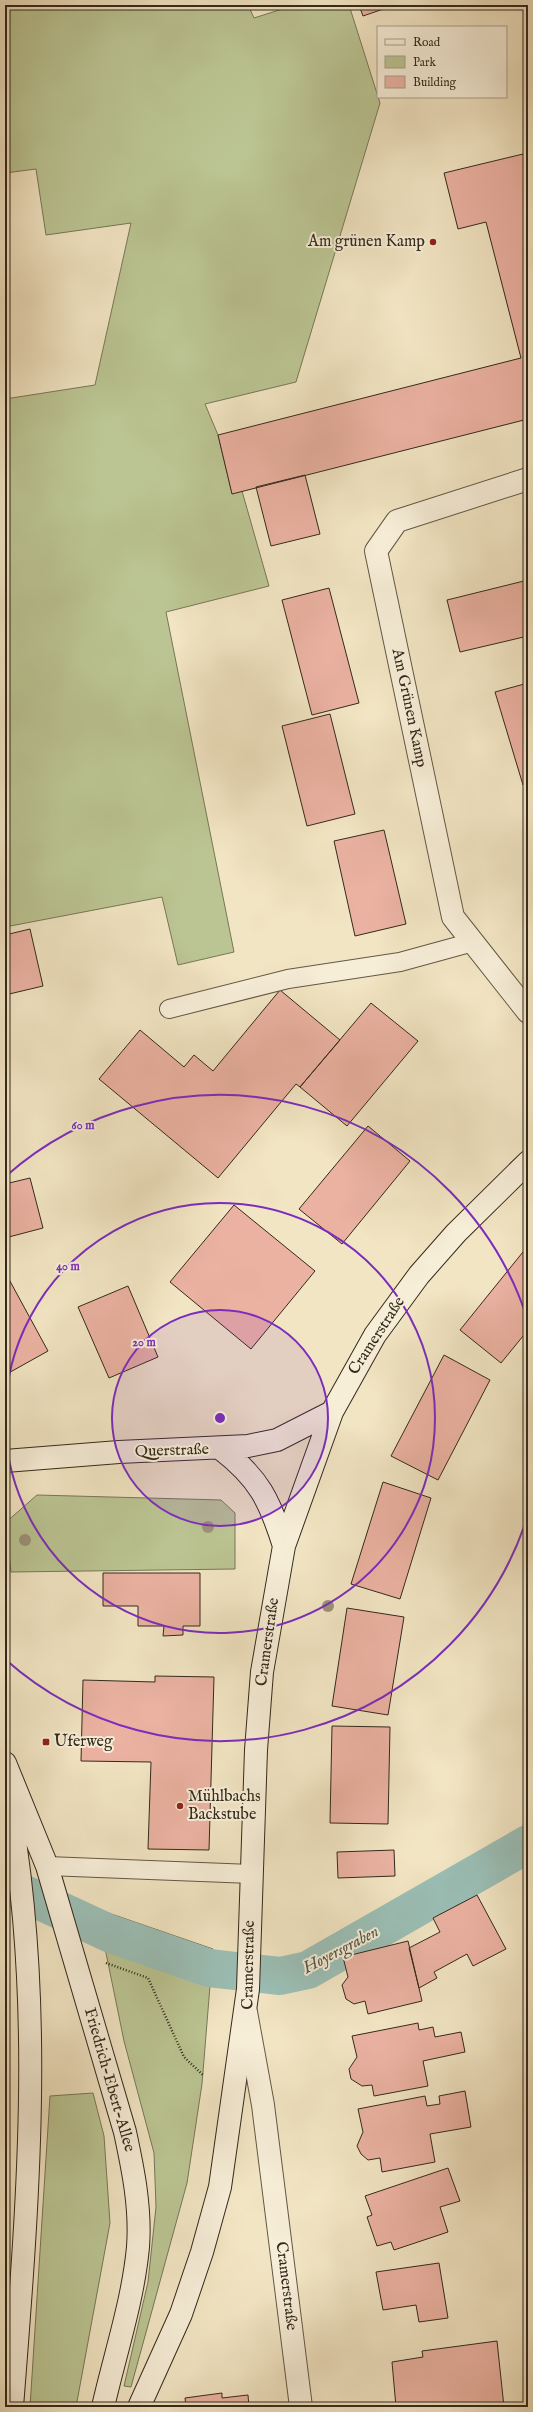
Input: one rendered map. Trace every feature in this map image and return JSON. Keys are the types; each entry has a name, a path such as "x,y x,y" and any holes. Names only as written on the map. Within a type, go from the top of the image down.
{"main road":[{"name":"Am Grünen Kamp","path":"528,479 397,521 376,551 453,917 528,1012"},
{"name":"Cramerstraße","path":"301,2407 263,2105 247,2000 262,1672 284,1546 332,1412 375,1335 415,1281 456,1233 528,1162"},
{"name":"Querstraße","path":"5,1461 119,1452 221,1449 277,1440 332,1412"},
{"name":"Cramerstraße","path":"221,1449 243,1465 258,1484 275,1519 284,1546"},
{"name":"Friedrich-Ebert-Allee","path":"5,1763 50,1875 125,2132 135,2177 138,2245 134,2278 103,2407"},
{"path":"5,1782 7,1806 18,1862 23,1909 28,1980 31,2121 28,2203 12,2407"},
{"path":"139,2407 180,2314 202,2252 220,2187 247,2000"}],"lane":[{"path":"169,1009 288,979 400,962 473,942"},
{"path":"50,1875 252,1874"}],"path":[{"path":"72,1950 148,1978 184,2057 232,2103"}],"green space":[{"path":"5,5 248,5 254,18 295,5 349,5 377,94 377,98 378,98 380,103 296,382 205,404 218,435 232,493 242,491 269,586 166,612 234,952 178,965 162,897 5,927 5,399 95,385 131,223 46,235 36,169 5,173"},
{"path":"37,1495 221,1500 235,1513 235,1569 11,1572 5,1523"},
{"path":"97,1909 213,1949 202,2084 187,2183 131,2387 124,2386 148,2282 156,2207 154,2153 124,2041"},
{"path":"93,2093 104,2136 110,2223 76,2407 30,2407 50,2096"}],"building":[{"path":"359,5 395,5 363,16"},
{"path":"523,154 528,173 528,419 232,494 218,435 521,358 486,222 458,229 444,173"},
{"path":"305,475 320,534 271,546 256,487"},
{"path":"528,580 528,636 460,652 447,600"},
{"path":"329,588 359,703 312,715 282,600"},
{"path":"528,683 528,784 523,785 495,692"},
{"path":"330,714 355,814 307,826 282,726"},
{"path":"384,830 406,924 355,936 334,841"},
{"path":"30,929 43,986 5,995 5,935"},
{"path":"280,990 340,1040 300,1087 296,1084 218,1178 99,1079 140,1030 184,1067 194,1055 213,1071"},
{"path":"371,1003 418,1041 347,1126 300,1087"},
{"path":"368,1126 410,1161 342,1244 299,1209"},
{"path":"30,1178 43,1228 5,1238 5,1184"},
{"path":"234,1205 315,1271 251,1349 170,1282"},
{"path":"527,1247 528,1330 501,1363 460,1330"},
{"path":"5,1272 48,1351 5,1375"},
{"path":"128,1286 158,1357 109,1378 78,1307"},
{"path":"444,1355 490,1380 438,1480 391,1456"},
{"path":"383,1482 431,1498 400,1599 351,1584"},
{"path":"103,1573 200,1573 200,1626 183,1626 183,1635 163,1636 164,1626 138,1626 138,1606 103,1606"},
{"path":"347,1608 404,1617 388,1715 332,1706"},
{"name":"Mühlbachs Backstube","path":"155,1676 214,1677 209,1850 148,1849 151,1762 81,1761 83,1680 155,1682"},
{"path":"332,1726 390,1727 388,1824 330,1823"},
{"path":"394,1850 395,1876 338,1878 337,1852"},
{"path":"477,1895 506,1949 473,1966 467,1954 434,1972 437,1978 419,1988 409,1948 440,1932 433,1918"},
{"path":"408,1941 422,2001 368,2014 365,2001 354,2004 346,1999 342,1985 348,1977 343,1957"},
{"path":"418,2023 419,2030 433,2027 435,2037 461,2032 465,2052 423,2061 428,2086 374,2096 372,2085 362,2086 351,2079 349,2069 357,2057 352,2036"},
{"path":"465,2091 471,2127 430,2134 435,2162 382,2172 380,2158 368,2160 361,2154 357,2146 363,2132 358,2109 425,2096 427,2106 440,2104 439,2096"},
{"path":"448,2168 460,2201 440,2207 448,2232 394,2250 391,2242 377,2246 367,2217 372,2215 365,2196"},
{"path":"439,2263 448,2318 419,2322 416,2305 383,2310 376,2272"},
{"path":"497,2341 504,2407 396,2407 392,2362 423,2357 422,2351"},
{"path":"222,2393 222,2398 248,2395 249,2407 186,2407 185,2398"}],"waterway":[{"name":"Hoyersgraben","path":"5,1885 111,1934 209,1968 280,1976 308,1970 528,1844"}],"place":[{"name":"Am grünen Kamp","path":"433,242"},
{"name":"Uferweg","path":"46,1742"},
{"name":"Mühlbachs Backstube","path":"180,1806"}]}
